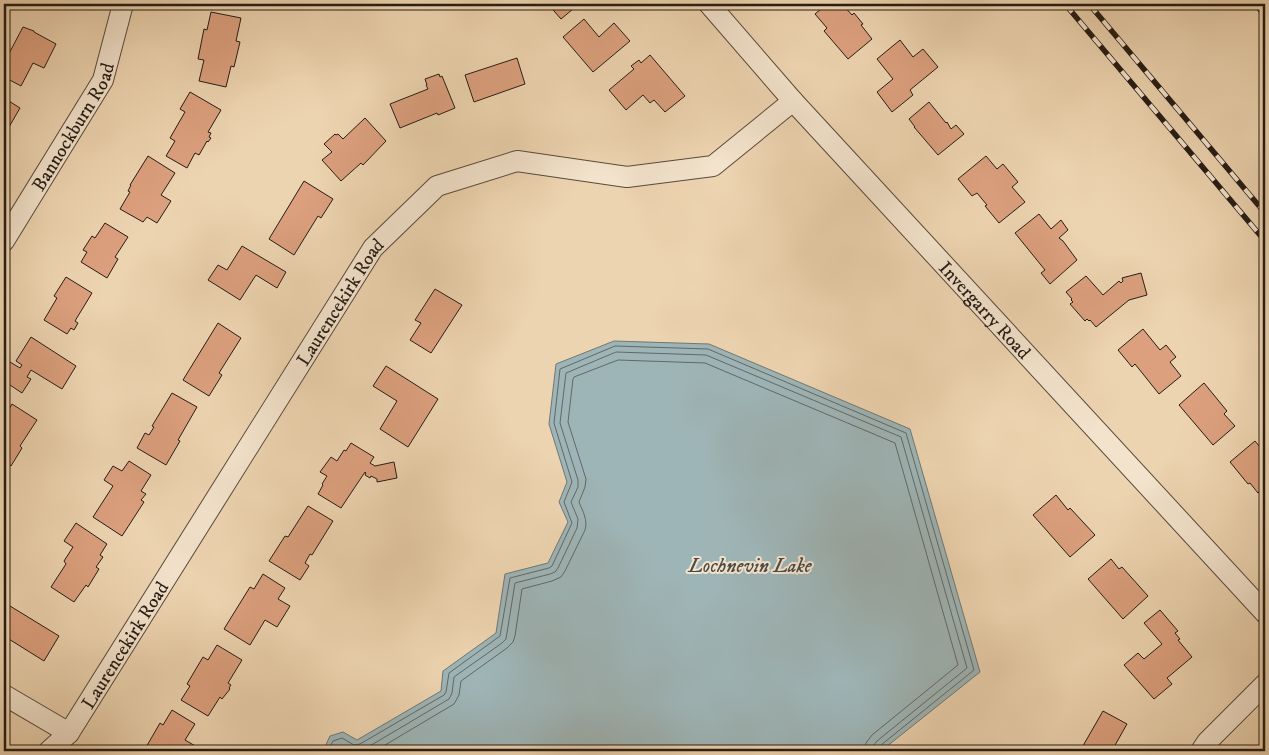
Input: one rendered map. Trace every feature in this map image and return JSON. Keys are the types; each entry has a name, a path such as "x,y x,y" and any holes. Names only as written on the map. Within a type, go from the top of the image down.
{"street":[{"name":"Bannockburn Road","path":"4,240 103,80 124,4"},
{"name":"Invergarry Road","path":"709,4 793,101 1265,613"},
{"name":"Laurencekirk Road","path":"49,751 69,733 373,248 437,186 517,161 627,177 713,166 793,101"},
{"path":"1201,751 1207,742 1265,684"},
{"path":"4,695 69,733"}],"water":[{"name":"Lochnevin Lake","path":"614,341 709,344 910,429 980,672 881,751 323,751 330,736 343,732 357,740 441,691 443,671 496,633 505,574 548,563 568,522 559,502 567,482 549,424 556,364"}],"building":[{"path":"548,4 579,4 561,19"},
{"path":"827,4 842,4 852,15 854,13 872,39 848,59 824,31 827,28 815,14"},
{"path":"1252,4 1265,4 1265,19"},
{"path":"211,12 241,18 236,41 240,42 234,67 231,66 226,87 199,81 204,60 198,59 204,29 207,30"},
{"path":"584,19 599,37 614,23 630,41 593,72 563,37"},
{"path":"23,27 56,44 44,68 33,63 21,86 4,77 4,63"},
{"path":"900,40 913,57 923,49 938,67 910,90 913,95 892,112 877,92 893,79 877,59"},
{"path":"650,55 685,96 665,112 654,100 650,103 643,95 626,110 609,90 634,69 631,66 639,60 641,63"},
{"path":"517,58 525,84 474,102 465,75"},
{"path":"439,74 440,77 442,76 455,108 400,128 390,104 428,89 425,79"},
{"path":"190,92 221,110 208,132 211,133 209,137 211,138 207,141 199,155 195,153 187,168 166,156 175,141 170,138 185,112 180,109"},
{"path":"4,98 20,108 9,127 6,125 4,129"},
{"path":"929,102 951,129 956,125 964,134 938,155 909,119"},
{"path":"365,118 386,141 363,165 361,163 341,181 322,160 332,152 324,144 335,134 338,134 343,139"},
{"path":"148,156 175,173 161,195 171,201 157,223 147,217 143,222 120,209 130,192 128,191 130,185"},
{"path":"986,156 997,169 1003,164 1018,182 1012,187 1025,202 999,223 977,193 972,196 958,179"},
{"path":"304,181 333,199 321,218 318,216 294,255 269,239"},
{"path":"1039,214 1051,229 1061,220 1068,230 1059,238 1077,260 1050,284 1041,273 1045,270 1015,233"},
{"path":"105,223 128,237 115,257 118,259 107,278 81,262 87,252 83,250 92,236 95,238"},
{"path":"242,246 286,272 277,288 256,275 240,300 208,280 218,265 227,270"},
{"path":"1141,273 1147,295 1129,300 1096,327 1090,320 1087,319 1085,321 1070,304 1073,302 1072,299 1066,292 1086,276 1103,295 1119,281 1121,283 1123,281 1122,278"},
{"path":"66,277 92,293 75,321 78,323 74,330 71,328 67,334 44,320 57,298 54,296"},
{"path":"435,289 462,305 431,353 410,340 421,323 415,320"},
{"path":"218,323 241,338 219,373 222,375 209,396 183,380"},
{"path":"1143,329 1160,350 1166,345 1176,357 1170,362 1181,376 1159,394 1135,364 1132,367 1118,350"},
{"path":"31,337 76,366 62,389 31,370 27,377 31,379 22,393 4,381 4,372 10,362 20,368 22,365 16,361"},
{"path":"386,366 438,399 408,447 380,429 397,401 373,386"},
{"path":"1204,383 1227,411 1224,414 1235,426 1213,445 1179,405"},
{"path":"172,393 197,407 166,465 137,448 145,433 149,435 154,427 152,426"},
{"path":"12,404 37,420 20,446 22,448 11,466 4,461 4,418"},
{"path":"1255,441 1265,453 1265,493 1262,490 1258,493 1230,462"},
{"path":"351,443 374,457 370,463 375,466 394,462 397,478 377,482 377,479 365,475 365,472 341,508 318,494 327,476 320,472 331,457 337,461"},
{"path":"129,461 151,475 141,491 146,494 141,500 144,502 122,536 93,517 113,486 104,480 113,466 122,471"},
{"path":"1056,495 1068,510 1070,508 1095,535 1070,557 1033,515"},
{"path":"308,506 333,521 312,555 310,554 305,563 309,566 300,580 269,561 285,536 288,537"},
{"path":"76,523 107,544 100,555 103,557 96,567 99,569 88,587 86,585 74,602 51,587 66,564 64,561 73,547 64,541"},
{"path":"1111,559 1119,569 1122,567 1148,596 1123,619 1088,579"},
{"path":"263,574 285,588 278,599 290,606 277,627 265,620 250,645 224,629 250,587 254,589"},
{"path":"10,606 59,636 44,661 4,636 4,616"},
{"path":"1160,610 1178,631 1175,633 1180,639 1178,640 1192,657 1167,678 1172,684 1154,699 1124,665 1138,653 1144,659 1162,644 1144,623"},
{"path":"217,645 242,660 228,683 231,685 230,689 222,699 220,697 208,716 181,700 190,686 187,684 203,657 208,660"},
{"path":"172,710 195,724 185,740 197,747 194,751 137,751 140,746 145,749 160,723 163,725"},
{"path":"1103,711 1127,724 1114,747 1119,750 1080,751"}],"railway":[{"path":"1065,4 1265,241"},
{"path":"1089,4 1265,213"}]}
